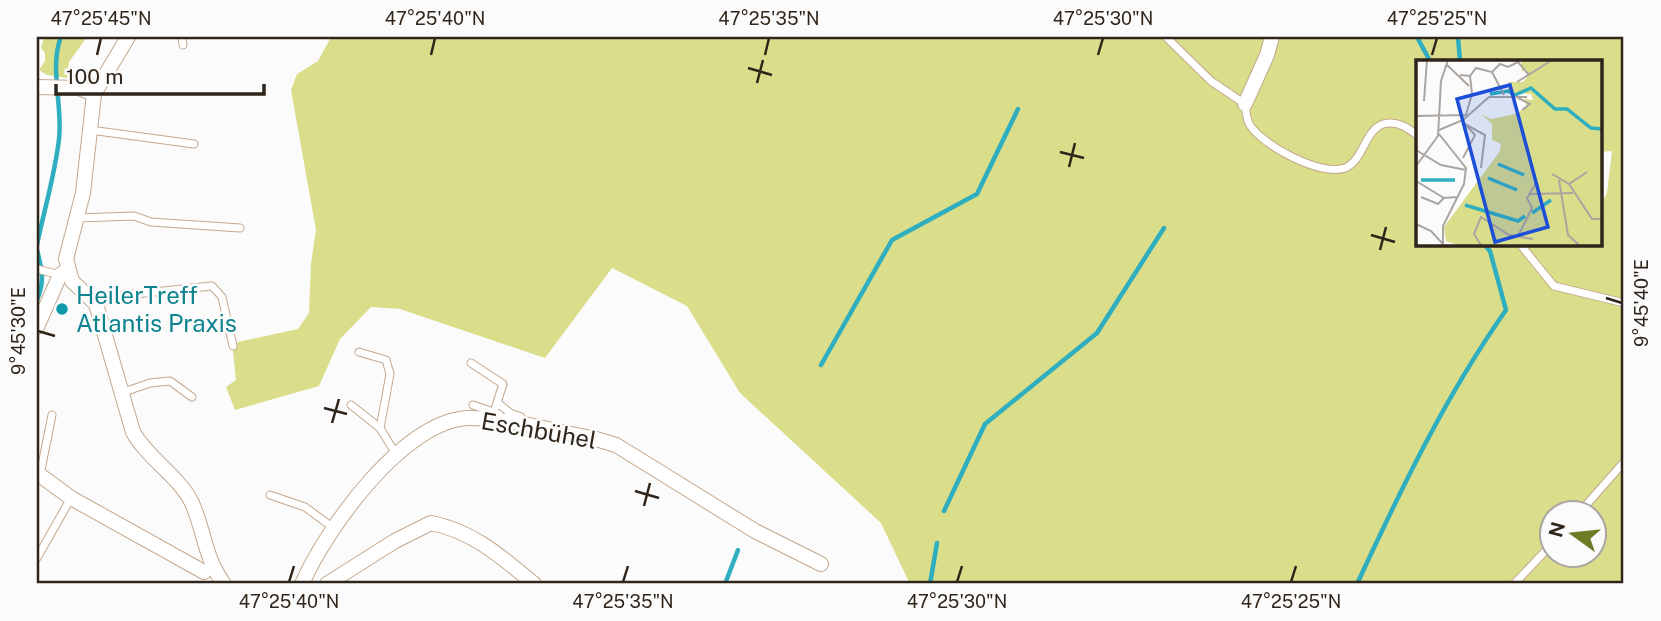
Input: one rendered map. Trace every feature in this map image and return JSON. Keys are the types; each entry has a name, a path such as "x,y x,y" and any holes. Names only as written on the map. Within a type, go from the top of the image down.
{"street":[{"path":"37,327 77,218 94,94 128,37"},
{"path":"1245,104 1272,37"},
{"path":"43,86 69,87 94,94"},
{"path":"59,272 96,304 132,432 143,450 192,502 203,572"},
{"name":"Eschbühel","path":"302,584 332,527 361,491 433,428 453,420 470,418 509,423 616,445 755,531 821,564"},
{"path":"38,474 71,498 224,584"},
{"path":"327,584 396,541 431,523 465,534 490,548 534,584"}],"lane":[{"path":"1166,37 1211,81 1245,104 1248,123 1264,141 1283,153 1329,169 1344,169 1356,160 1375,130 1383,124 1395,123 1416,135"},
{"path":"90,130 194,144"},
{"path":"77,218 134,216 151,222 240,228"},
{"path":"1522,245 1554,286 1624,303"},
{"path":"37,270 59,272"},
{"path":"96,304 115,296 212,286 222,297 233,346"},
{"path":"359,352 386,360 390,373 380,428"},
{"path":"471,363 503,384 494,412"},
{"path":"121,393 150,383 170,381 192,397"},
{"path":"498,403 514,416 535,420"},
{"path":"351,405 380,428 397,457"},
{"path":"473,405 494,412 509,423"},
{"path":"38,474 51,415"},
{"path":"1593,498 1624,462"},
{"path":"270,495 306,507 332,527"},
{"path":"37,558 71,498"},
{"path":"1514,584 1538,559"}],"green space":[{"path":"44,37 87,37 69,62 67,78 47,75 39,70 45,61 45,53 41,48"},
{"path":"331,37 1624,37 1624,584 910,584 881,523 740,393 687,306 612,268 545,358 400,309 371,307 340,339 319,386 235,410 226,387 236,380 233,351 238,342 298,329 309,313 311,263 316,230 291,90 297,74 318,61"}],"waterway":[{"path":"37,245 59,139 56,61 61,37"},
{"path":"1417,37 1429,60"},
{"path":"1458,37 1460,60"},
{"path":"821,365 892,240 977,194 1018,109"},
{"path":"944,511 985,424 1097,333 1164,228"},
{"path":"1357,584 1444,409 1506,310 1490,251 1485,245"},
{"path":"37,250 42,275 37,300"},
{"path":"930,584 937,543"},
{"path":"725,584 738,550"}],"place":[{"name":"HeilerTreff Atlantis Praxis","path":"62,309"}]}
